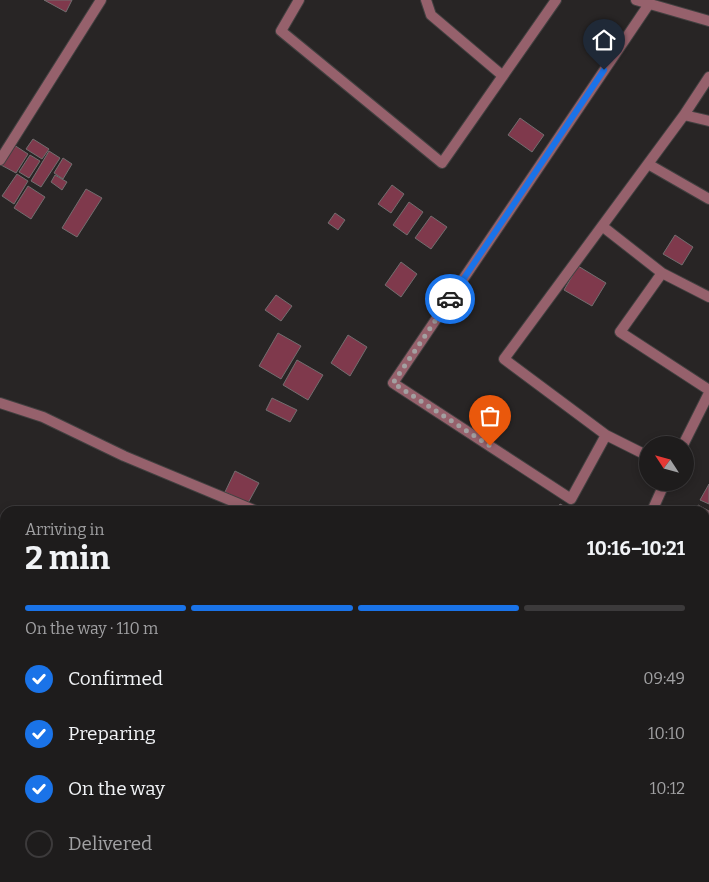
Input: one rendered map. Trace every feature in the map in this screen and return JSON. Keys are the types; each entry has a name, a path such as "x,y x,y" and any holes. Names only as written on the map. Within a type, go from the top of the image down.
{"street":[{"path":"0,160 101,0"},
{"path":"298,0 281,31 442,163 556,0"},
{"path":"426,0 431,15 503,76"},
{"path":"636,0 709,21"},
{"path":"606,435 571,499 393,383 649,4"},
{"path":"639,452 606,435 504,359 684,115 709,77"},
{"path":"684,115 709,121"},
{"path":"648,164 709,199"},
{"path":"602,226 662,273 709,297"},
{"path":"662,273 620,332 709,392 687,436"},
{"path":"0,403 43,417 124,456 244,506"},
{"path":"654,506 661,491"}],"building":[{"path":"44,0 72,0 66,12"},
{"path":"520,118 544,135 532,152 508,135"},
{"path":"33,139 49,149 42,159 26,149"},
{"path":"14,145 28,154 16,173 1,165"},
{"path":"49,151 60,158 41,187 31,181"},
{"path":"30,155 40,161 29,178 19,172"},
{"path":"63,158 72,164 63,179 54,173"},
{"path":"17,174 28,181 14,204 2,196"},
{"path":"55,175 67,182 62,190 51,182"},
{"path":"392,185 404,194 391,213 378,204"},
{"path":"28,186 45,197 31,219 14,208"},
{"path":"86,189 102,198 77,237 62,228"},
{"path":"409,202 423,212 407,235 393,225"},
{"path":"335,213 345,220 338,230 328,223"},
{"path":"431,216 447,227 431,249 415,238"},
{"path":"675,235 693,247 682,265 663,254"},
{"path":"401,262 417,274 401,297 385,285"},
{"path":"578,266 606,283 592,306 564,290"},
{"path":"276,295 292,306 281,321 265,310"},
{"path":"278,333 301,346 281,379 259,366"},
{"path":"348,335 367,347 350,376 331,363"},
{"path":"297,360 323,375 308,400 283,385"},
{"path":"272,398 297,410 290,422 266,410"},
{"path":"235,471 259,483 248,503 225,492"},
{"path":"709,484 709,504 700,500"}],"way so far":[{"path":"450,299 393,383 490,446"}],"route":[{"path":"450,299 604,70"}]}
